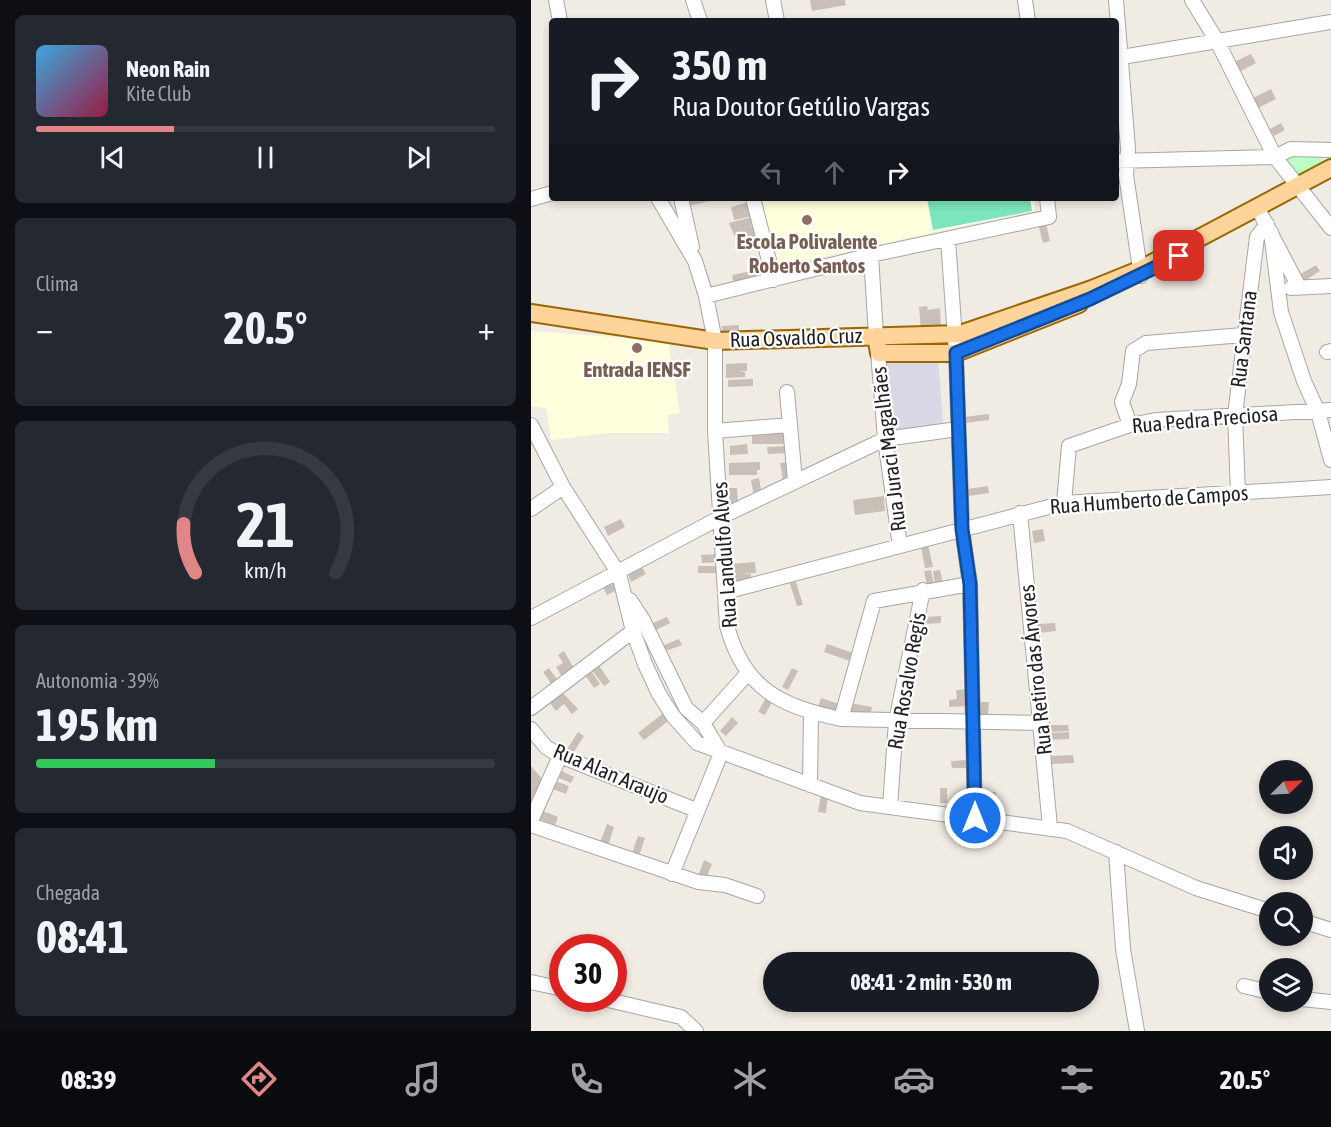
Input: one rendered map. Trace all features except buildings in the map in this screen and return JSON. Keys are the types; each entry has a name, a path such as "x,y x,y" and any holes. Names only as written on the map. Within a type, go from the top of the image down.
{"main road":[{"path":"1140,273 944,341 956,353 1025,327 1264,216 1297,188 1331,168"},
{"name":"Rua Osvaldo Cruz","path":"531,313 715,341 880,344 944,341"}],"street":[{"path":"556,0 559,18"},
{"path":"693,0 699,18"},
{"path":"773,0 777,18"},
{"path":"1025,0 1028,18"},
{"path":"1116,0 1117,18"},
{"path":"1192,0 1217,40 1275,157 1297,188 1331,228"},
{"path":"1119,58 1331,22"},
{"path":"1119,92 1121,161 1126,175 1140,273"},
{"path":"1121,161 1275,157 1291,149 1331,150"},
{"path":"531,199 549,194"},
{"path":"660,201 695,261"},
{"path":"682,201 695,261"},
{"path":"754,201 774,280"},
{"path":"706,296 871,255 1049,217 1047,201"},
{"path":"1264,216 1299,287"},
{"path":"1264,216 1277,288 1292,350 1325,411 1331,460"},
{"name":"Rua Santana","path":"1238,493 1235,415 1243,335 1257,237 1264,216"},
{"path":"944,341 948,239"},
{"name":"Rua Juraci Magalhães","path":"871,255 880,344 885,439 900,546"},
{"name":"Rua Landulfo Alves","path":"695,261 706,296 715,341 715,430 723,516 727,626 731,642 747,674 772,695 811,712 841,719 1042,723"},
{"path":"1277,288 1331,286"},
{"path":"1130,424 1122,402 1129,384 1132,356 1140,344 1243,335"},
{"path":"956,353 962,529 970,584 975,818"},
{"path":"787,392 795,481"},
{"name":"Rua Pedra Preciosa","path":"1064,503 1069,446 1130,424 1235,415 1325,411"},
{"path":"531,425 563,487 619,574 633,631 645,664 673,716 697,743 860,803 1067,831 1196,888 1259,908"},
{"path":"715,430 789,425"},
{"path":"531,618 619,574 723,516 885,439 958,429"},
{"path":"531,509 563,487"},
{"name":"Rua Humberto de Campos","path":"725,592 1064,503 1331,487"},
{"name":"Rua Retiro das Árvores","path":"1020,513 1042,723 1050,827"},
{"path":"841,719 874,601 923,590 970,584"},
{"name":"Rua Rosalvo Regis","path":"890,807 896,721 923,590"},
{"path":"625,592 643,620 687,708 703,723 721,753"},
{"path":"531,688 535,705 633,631"},
{"path":"703,723 747,674"},
{"path":"810,785 811,712"},
{"name":"Rua Alan Araujo","path":"531,729 546,747 560,756 696,810"},
{"path":"672,874 721,753"},
{"path":"560,756 531,823 672,874 698,882 725,885 757,896"},
{"path":"1116,852 1123,949 1137,1031"},
{"path":"1313,924 1331,930"},
{"path":"531,982 549,986"},
{"path":"1244,986 1259,990"},
{"path":"1313,1000 1331,1002"},
{"path":"627,1004 681,1017 696,1031"}],"shaded area":[{"path":"756,201 1034,201 1035,210 773,268"},
{"path":"531,331 668,341 680,413 667,415 669,433 608,433 551,440 546,408 531,406"},
{"path":"938,356 943,424 884,432 876,358"}],"green space":[{"path":"1316,154 1329,164 1296,180 1280,156"},
{"name":"Escola Polivalente Roberto Santos","path":"928,201 1030,201 1032,211 933,230"}],"place":[{"name":"Escola Polivalente Roberto Santos","path":"807,220"},
{"name":"Entrada IENSF","path":"637,348"}],"route":[{"path":"975,818 970,584 962,529 956,353 1090,299 1179,256"}]}
